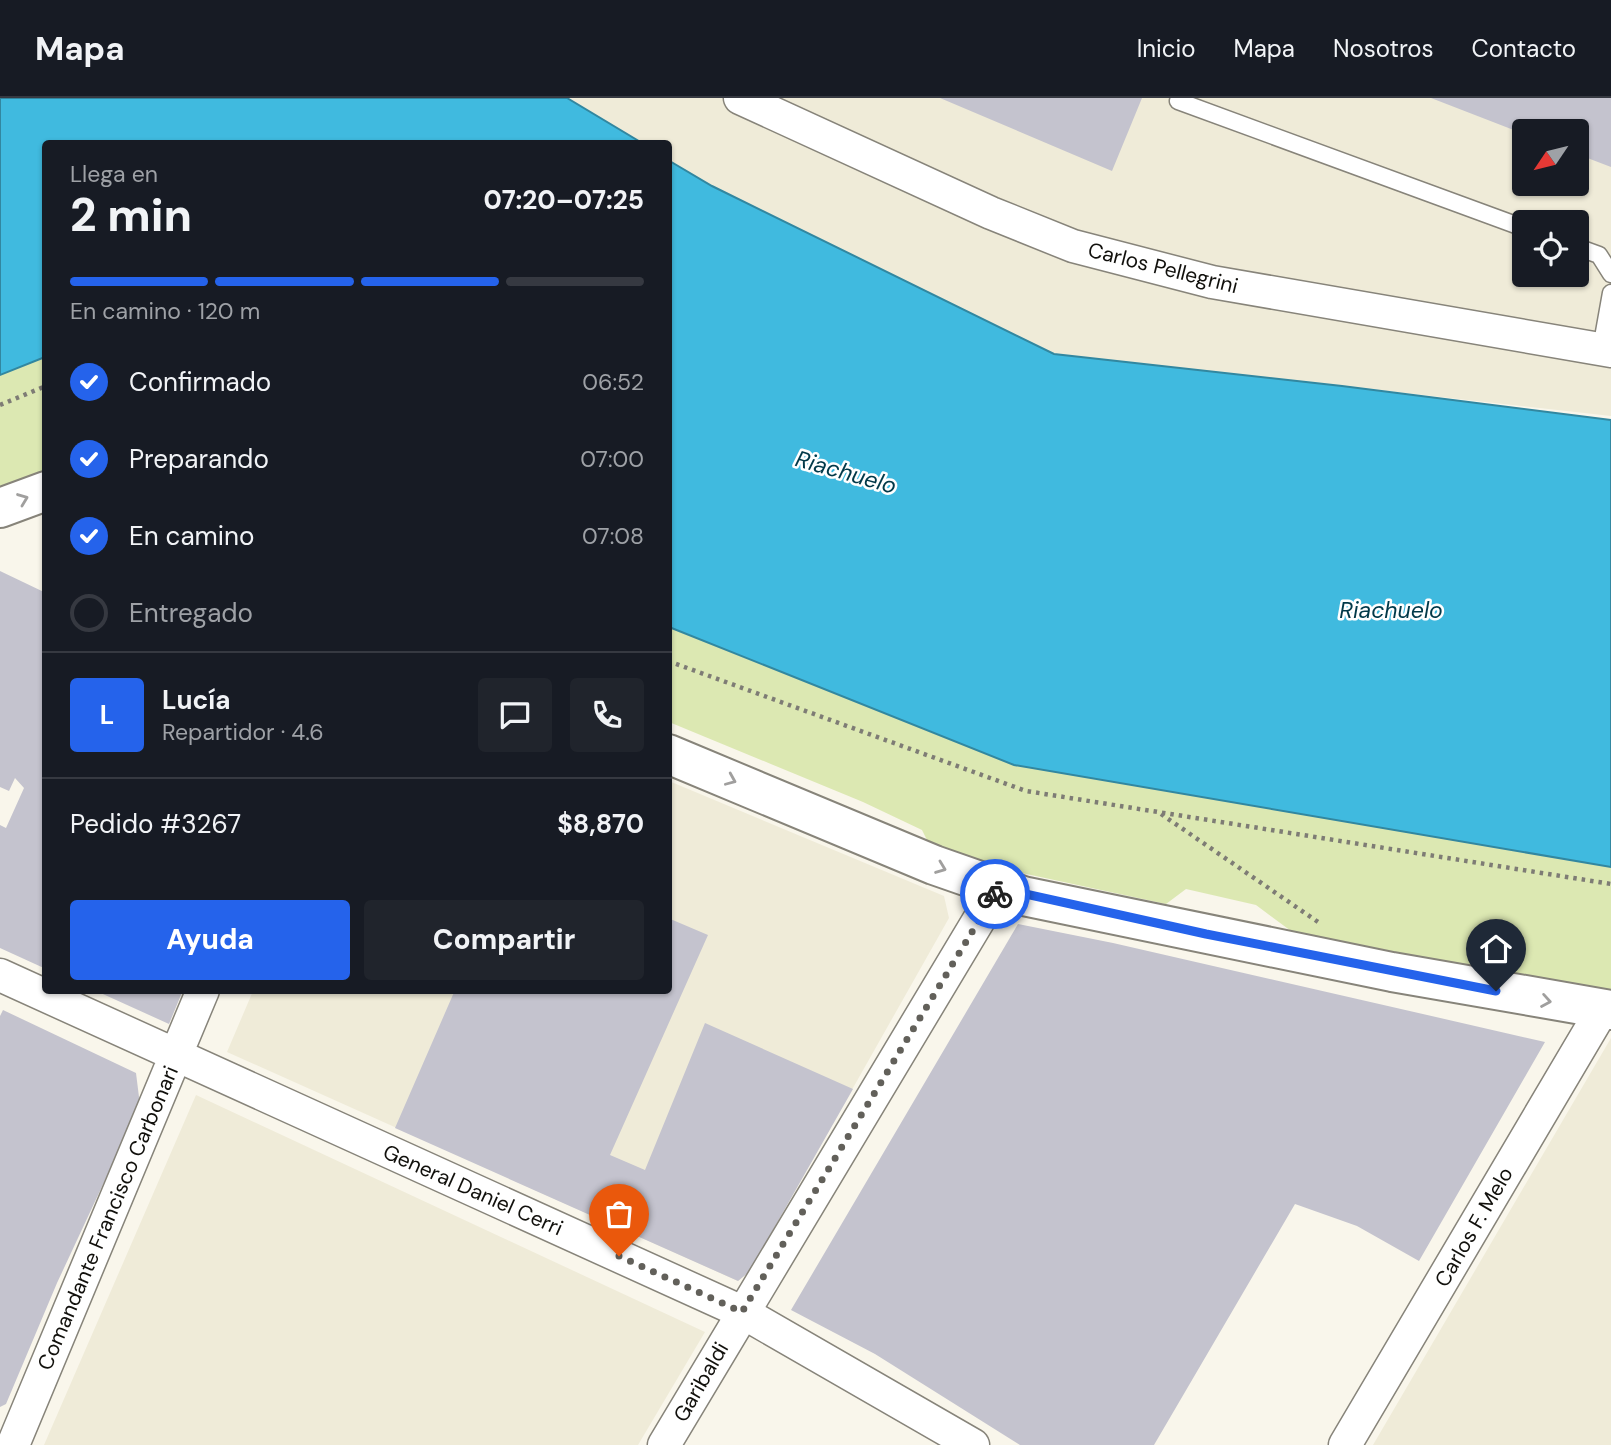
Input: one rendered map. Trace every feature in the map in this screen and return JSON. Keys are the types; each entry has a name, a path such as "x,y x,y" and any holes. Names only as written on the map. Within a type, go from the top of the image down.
{"main road":[{"path":"0,508 42,492"},
{"path":"672,756 934,865 998,888 1392,972 1606,1010"}],"street":[{"name":"Carlos Pellegrini","path":"740,98 1034,232 1085,249 1212,282 1606,350"},
{"name":"Garibaldi","path":"664,1445 998,888"},
{"name":"General Daniel Cerri","path":"0,975 742,1312 972,1445"},
{"name":"Comandante Francisco Carbonari","path":"13,1445 201,994"},
{"name":"Carlos F. Melo","path":"1345,1445 1606,1010"}],"lane":[{"path":"1178,101 1512,224"},
{"path":"1589,251 1599,255 1611,274"},
{"path":"1606,350 1611,293"}],"path":[{"path":"0,405 42,388"},
{"path":"672,661 1026,791 1611,884"},
{"path":"1157,812 1325,926"}],"shaded area":[{"path":"567,98 1611,98 1611,416 1054,354 712,186 672,162 672,140 637,140"},
{"path":"672,782 944,896 949,918 749,1272 738,1281 227,1052 252,994 672,994"},
{"path":"1611,1038 1611,1445 1373,1445"},
{"path":"196,1095 705,1332 638,1445 44,1445"}],"green space":[{"path":"42,358 42,474 0,487 0,375"},
{"path":"672,629 1014,765 1611,867 1611,993 1291,931 1256,905 1186,889 1166,904 934,854 922,830 863,802 672,723"}],"water":[{"path":"0,98 567,98 637,140 42,140 42,358 0,375"},
{"name":"Riachuelo","path":"672,162 712,186 1054,354 1342,386 1611,420 1611,867 1014,765 672,628"}],"building":[{"path":"940,98 1142,98 1112,171"},
{"path":"1431,98 1611,98 1611,167 1589,159 1589,119 1512,119 1512,129"},
{"path":"0,571 42,591 42,967 0,948 0,825 6,828 24,788 15,778 9,791 0,787"},
{"path":"672,920 708,935 610,1155 645,1170 705,1023 853,1089 749,1272 738,1281 395,1128 453,994 672,994"},
{"path":"1018,924 1113,943 1545,1042 1419,1261 1357,1226 1295,1204 1154,1445 1020,1445 875,1354 791,1310"},
{"path":"103,994 181,994 169,1024"},
{"path":"3,1010 136,1073 140,1105 57,1283 6,1404 0,1407 0,1016"}],"way so far":[{"path":"619,1256 742,1312 995,894"}],"route":[{"path":"995,894 998,888 1023,896 1206,934 1496,991"}]}
